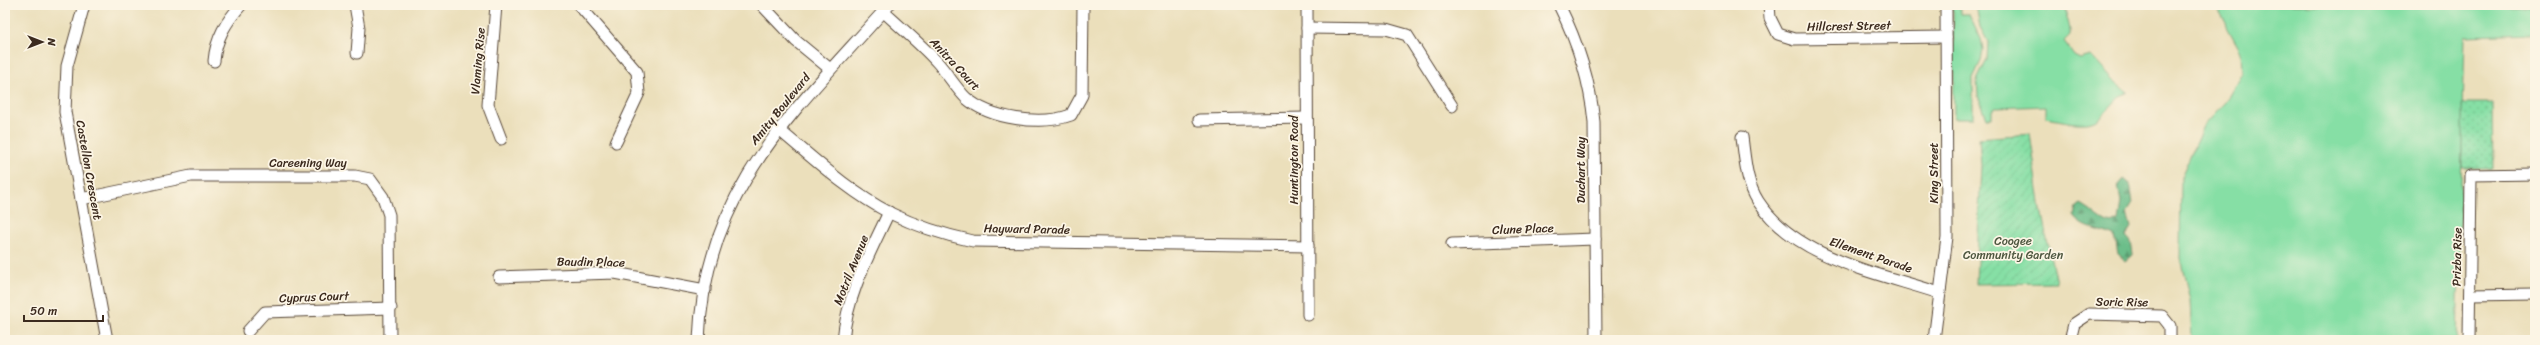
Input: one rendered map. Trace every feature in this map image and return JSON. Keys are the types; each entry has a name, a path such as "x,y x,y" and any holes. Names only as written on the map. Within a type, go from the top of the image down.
{"street":[{"name":"Castellon Crescent","path":"84,5 67,66 65,112 107,340"},
{"path":"214,61 215,46 226,21 241,5"},
{"path":"355,5 359,28 357,53"},
{"name":"Vlaming Rise","path":"496,5 488,106 501,139"},
{"path":"579,5 637,72 639,93 616,142"},
{"path":"762,5 796,41 830,69"},
{"name":"Anitra Court","path":"886,8 936,61 960,92 974,103 1008,118 1057,118 1071,115 1082,95 1083,5"},
{"name":"Huntington Road","path":"1307,5 1306,118 1308,315"},
{"name":"Duchart Way","path":"1559,5 1575,38 1591,94 1594,122 1596,340"},
{"name":"King Street","path":"1934,340 1947,237 1946,5"},
{"name":"Hillcrest Street","path":"1769,7 1770,18 1778,34 1794,39 1946,37"},
{"name":"Amity Boulevard","path":"699,340 704,290 713,249 731,205 749,171 778,129 886,8"},
{"path":"1307,28 1386,29 1407,36 1452,106"},
{"path":"1199,120 1306,118"},
{"name":"Hayward Parade","path":"778,129 834,176 889,212 952,236 973,241 1308,246"},
{"name":"Ellement Parade","path":"1742,137 1746,170 1758,200 1768,214 1791,234 1837,259 1939,292"},
{"name":"Prizba Rise","path":"2469,340 2471,175 2535,174"},
{"name":"Careening Way","path":"81,199 191,176 368,177 377,185 389,215 391,308 390,340"},
{"name":"Motril Avenue","path":"843,340 852,297 889,212"},
{"name":"Clune Place","path":"1452,244 1595,239"},
{"name":"Baudin Place","path":"499,278 615,273 704,290"},
{"path":"2470,295 2535,294"},
{"name":"Cyprus Court","path":"248,331 265,312 391,308"},
{"name":"Soric Rise","path":"2070,340 2074,324 2089,314 2158,315 2165,318 2170,326 2170,340"}],"green space":[{"path":"1953,5 1960,5 1960,14 1969,14 1981,39 1983,49 1981,61 1973,78 1973,118 1954,118"},
{"path":"1976,5 2065,5 2070,28 2070,36 2064,42 2074,56 2080,59 2091,56 2114,81 2128,92 2115,101 2106,112 2093,122 2073,123 2046,118 2046,106 1995,108 1992,110 1992,118 1987,118 1978,96 1977,80 1987,60 1988,42 1980,27"},
{"path":"2215,5 2535,5 2535,34 2465,36 2457,340 2192,340 2190,300 2180,258 2181,177 2203,126 2226,101 2242,73 2241,52"},
{"path":"2462,103 2492,103 2493,168 2462,168"},
{"name":"Coogee Community Garden","path":"2030,134 2041,210 2056,283 1976,284 1981,165 1979,138"},
{"path":"2124,179 2129,183 2132,205 2127,213 2131,227 2126,236 2131,242 2133,255 2126,261 2118,254 2115,236 2082,224 2074,216 2076,207 2080,204 2107,223 2111,224 2118,221 2121,202 2118,186"}]}
